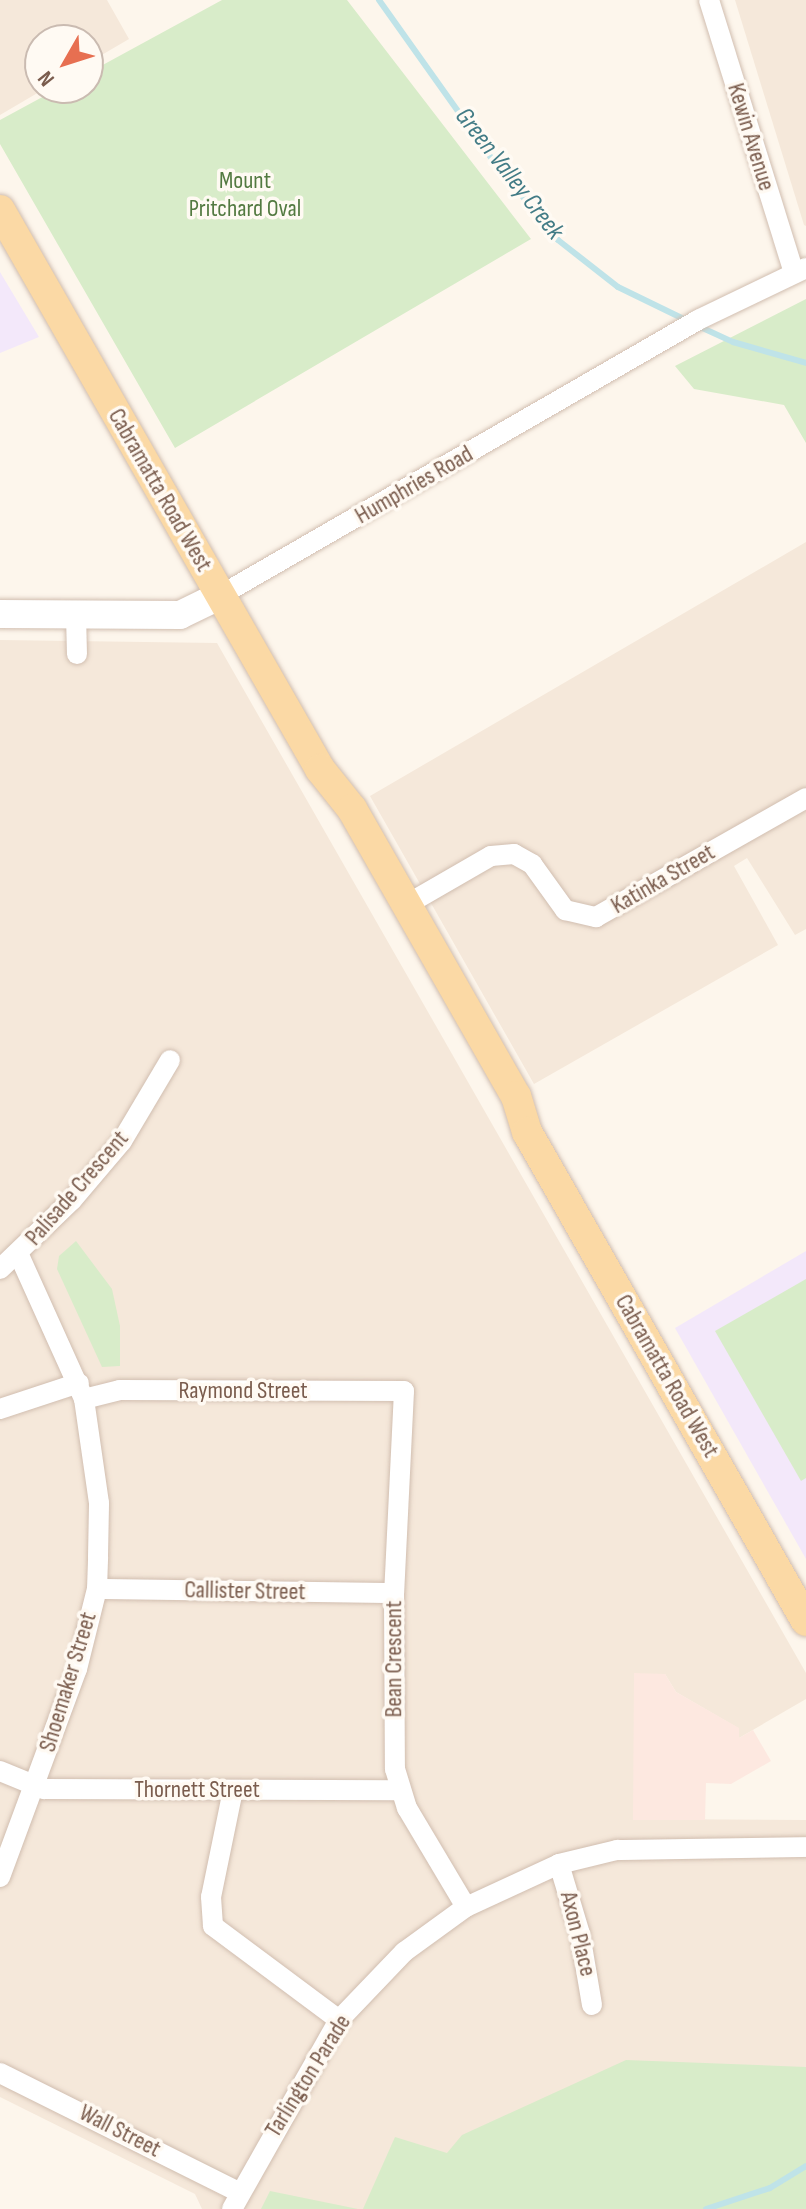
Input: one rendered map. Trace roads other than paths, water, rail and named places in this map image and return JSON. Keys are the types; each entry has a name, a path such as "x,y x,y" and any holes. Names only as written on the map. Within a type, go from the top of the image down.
{"main road":[{"name":"Cabramatta Road West","path":"0,210 320,769 352,809 516,1096 527,1132 806,1621"},
{"name":"Cabramatta Road West","path":"320,769 335,816 500,1105 527,1132"}],"street":[{"name":"Kewin Avenue","path":"709,0 800,271"},
{"name":"Humphries Road","path":"0,614 180,615 221,595 721,307 800,271"},
{"path":"76,614 77,654"},
{"name":"Katinka Street","path":"406,905 491,856 514,854 532,864 565,910 596,917 806,798"},
{"name":"Palisade Crescent","path":"0,1269 19,1255 122,1141 170,1060"},
{"name":"Shoemaker Street","path":"0,1877 77,1669 97,1589 99,1503 82,1391 19,1255"},
{"name":"Raymond Street","path":"0,1409 82,1391 404,1391"},
{"name":"Bean Crescent","path":"404,1391 394,1593 398,1790 466,1907"},
{"name":"Callister Street","path":"97,1589 394,1593"},
{"name":"Thornett Street","path":"0,1771 35,1785 398,1790"},
{"path":"233,1790 211,1897 213,1926 339,2020"},
{"name":"Tarlington Parade","path":"236,2201 339,2020 404,1952 466,1907 559,1864 648,1845 806,1847"},
{"name":"Axon Place","path":"559,1864 580,1934 592,2005"},
{"name":"Wall Street","path":"0,2073 236,2201"}],"waterway":[{"name":"Green Valley Creek","path":"379,0 492,159 558,240 618,287 686,320"},
{"name":"Green Valley Creek","path":"696,325 733,342 806,363"},
{"path":"706,2209 770,2188 806,2166"}],"park label":[{"name":"Mount Pritchard Oval","path":"245,195"}]}
